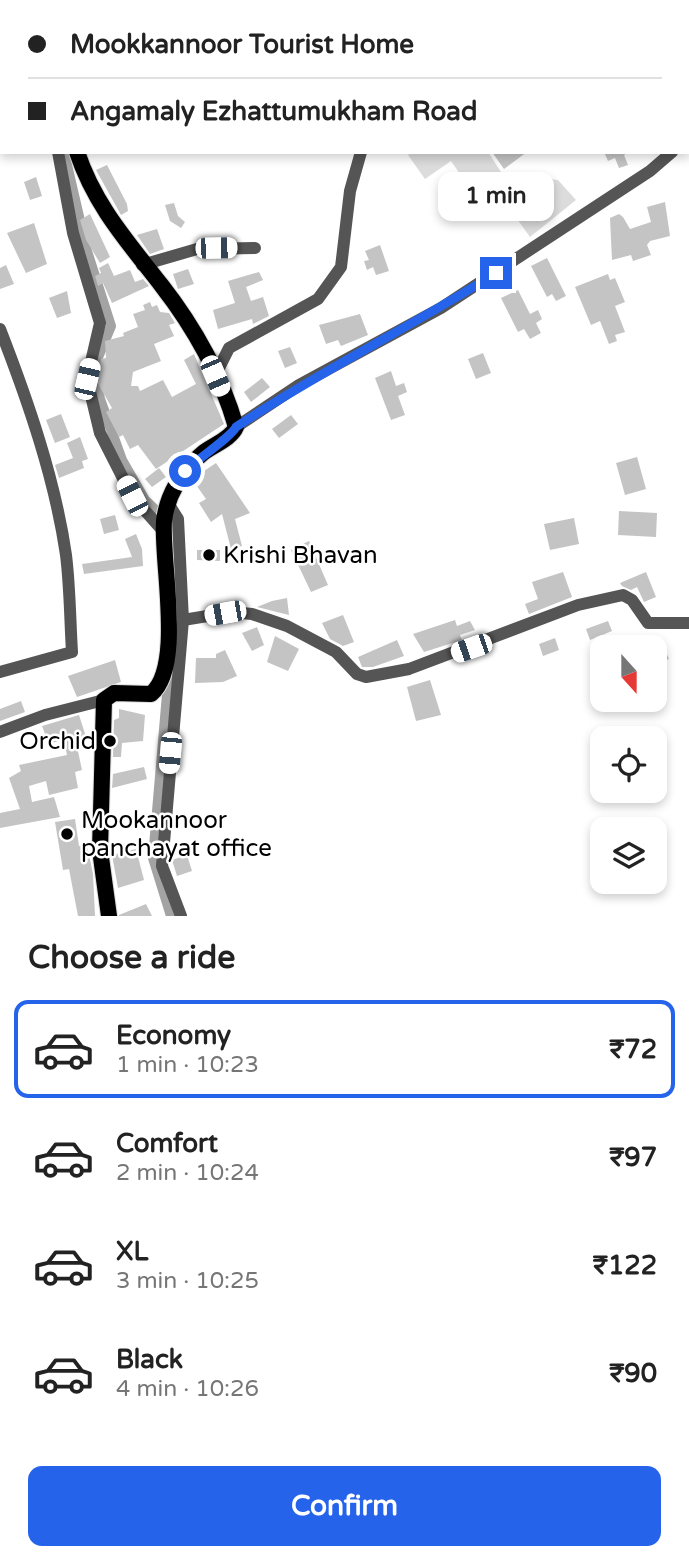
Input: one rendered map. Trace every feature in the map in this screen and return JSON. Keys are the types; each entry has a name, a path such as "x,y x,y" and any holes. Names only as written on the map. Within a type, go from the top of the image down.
{"main road":[{"path":"78,154 101,209 187,321 215,376 236,427 233,433 202,453 185,471 165,518 168,642 166,669 151,694 114,693 104,700 100,850 109,916"}],"street":[{"path":"58,154 73,233 100,323 87,379 100,433 132,496 165,518 178,519 183,621 162,866 181,916"},
{"path":"215,376 229,348 318,299 341,267 350,191 360,154"},
{"path":"236,427 299,385 451,301 650,171 670,154"},
{"path":"142,265 190,250 255,248"},
{"path":"0,329 15,369 57,508 66,557 72,652 0,672"},
{"path":"183,621 232,612 251,614 287,626 336,652 357,674 366,677 409,670 578,605 623,595 632,600 648,623 689,623"},
{"path":"0,732 46,715 104,700"}],"shaded area":[{"path":"489,154 501,172 558,180 576,200 530,237 510,209 477,199 451,161 425,179 408,155"}],"building":[{"path":"493,154 524,154 504,169"},
{"path":"605,154 626,154 628,165 619,168 615,158 608,161"},
{"path":"107,165 127,204 128,211 121,215 96,170"},
{"path":"36,177 42,196 30,200 24,182"},
{"path":"665,202 670,236 650,241 647,245 651,255 633,261 631,255 612,260 610,218 619,214 630,229 651,222 647,207"},
{"path":"174,203 178,216 185,222 181,228 170,221 165,205"},
{"path":"90,214 110,257 100,263 86,240 80,220"},
{"path":"34,223 47,264 26,273 7,233"},
{"path":"157,229 164,249 150,254 137,235"},
{"path":"380,245 389,271 376,275 373,267 367,270 364,261 369,260 365,251"},
{"path":"547,258 566,296 556,301 552,294 547,297 531,266"},
{"path":"108,263 114,276 130,270 135,282 143,279 149,286 112,303 103,283 98,286 95,276 101,273 99,268"},
{"path":"6,265 14,284 0,289 0,268"},
{"path":"188,269 194,284 178,289 173,274"},
{"path":"259,272 263,280 246,287 251,301 263,297 269,316 253,324 252,319 218,329 213,310 235,303 228,281"},
{"path":"608,274 610,280 615,278 625,302 615,306 625,332 615,335 617,341 609,344 600,321 591,325 575,287"},
{"path":"518,290 530,314 538,310 542,319 536,323 541,333 530,339 524,329 518,332 501,298"},
{"path":"67,291 71,313 57,318 49,298"},
{"path":"150,302 152,307 157,305 160,312 169,313 175,323 169,325 174,336 154,344 161,361 133,372 131,386 138,386 140,391 163,380 172,397 196,384 184,360 194,354 224,424 156,469 138,445 130,449 123,435 119,437 106,412 112,408 97,382 101,359 106,358 105,341 124,336 123,333 138,327 133,314 145,310 143,305"},
{"path":"360,314 368,335 341,346 338,340 326,344 319,325"},
{"path":"290,347 297,363 285,368 278,351"},
{"path":"483,353 491,373 476,379 468,359"},
{"path":"391,371 396,386 404,383 407,392 398,396 405,415 391,420 375,378"},
{"path":"262,378 270,387 251,402 244,392"},
{"path":"61,414 70,437 55,443 46,420"},
{"path":"291,415 298,424 279,438 272,429"},
{"path":"80,437 88,459 82,461 84,468 59,478 55,465 73,458 67,443"},
{"path":"637,457 646,489 625,495 616,463"},
{"path":"216,463 250,513 235,519 242,546 231,549 222,514 211,522 199,503 206,499 192,479"},
{"path":"159,468 166,477 152,487 145,479"},
{"path":"619,511 657,513 656,537 618,535"},
{"path":"115,515 119,530 104,534 100,519"},
{"path":"574,518 579,544 550,550 544,524"},
{"path":"136,534 142,549 143,566 84,574 82,564 132,557 125,539"},
{"path":"309,541 328,585 311,592 291,550"},
{"name":"Krishi Bhavan","path":"197,550 220,550 220,561 197,560"},
{"path":"563,572 572,597 529,614 525,604 538,599 532,582"},
{"path":"646,572 656,597 644,602 637,587 631,590 620,583"},
{"path":"287,598 289,615 257,607 272,601"},
{"path":"343,615 354,642 343,646 330,639 322,623"},
{"path":"455,620 457,626 470,621 475,630 460,635 462,640 424,652 413,634"},
{"path":"608,621 612,631 602,635 590,635 590,640 586,629"},
{"path":"257,627 264,645 252,651 242,633"},
{"path":"275,636 299,649 288,671 267,662"},
{"path":"555,638 559,650 543,656 539,644"},
{"path":"397,640 404,656 373,667 362,667 358,657"},
{"path":"225,650 237,676 223,682 195,683 196,658 216,658 216,654"},
{"path":"115,660 121,682 77,697 68,676"},
{"path":"430,680 441,715 416,721 407,687"},
{"path":"21,701 25,712 0,721 0,709"},
{"path":"119,709 145,715 143,741 122,743 121,757 113,757 114,720 119,718"},
{"path":"79,715 87,740 76,742 82,770 75,772 78,788 49,795 46,781 29,786 32,802 54,797 60,817 0,828 0,813 20,809 9,778 21,771 19,765 67,755 64,739 49,744 42,726"},
{"path":"144,767 147,779 112,788 113,774"},
{"path":"75,819 79,846 87,845 93,874 95,916 78,916 69,869 63,870 55,822"},
{"path":"136,849 144,880 118,888 112,855"},
{"path":"187,855 192,871 177,876 172,860"},
{"path":"146,904 152,916 119,916 119,915"}],"waterway":[{"path":"64,154 87,251 111,326 94,367 100,399 122,460 145,500 164,518"},
{"path":"172,528 175,585"},
{"path":"169,671 153,858 171,916"}],"place":[{"name":"Krishi Bhavan","path":"209,555"},
{"name":"Orchid","path":"110,741"},
{"name":"Mookannoor panchayat office","path":"67,834"}],"route":[{"path":"185,471 202,453 233,433 236,427 299,385 395,334 496,273"}]}
